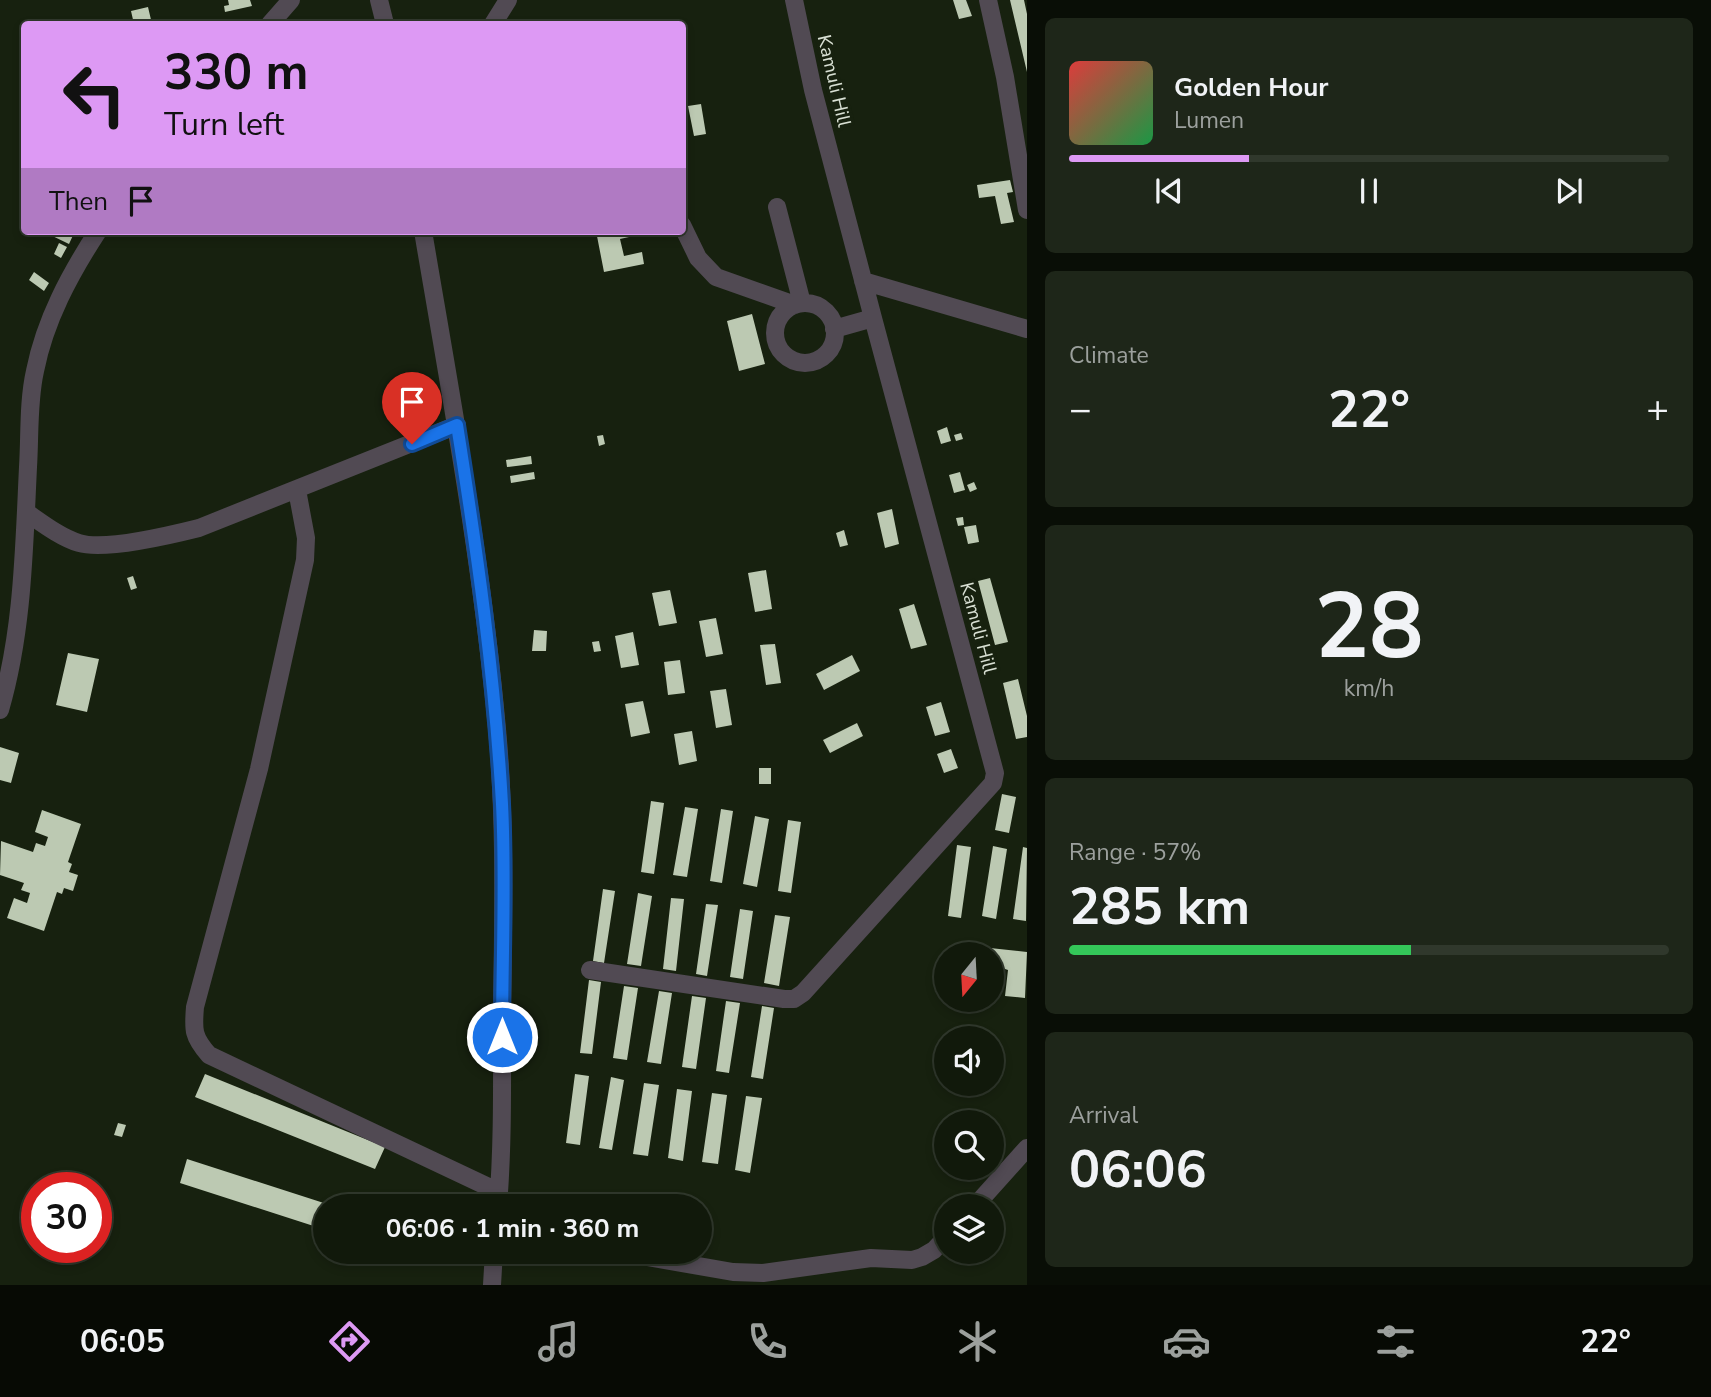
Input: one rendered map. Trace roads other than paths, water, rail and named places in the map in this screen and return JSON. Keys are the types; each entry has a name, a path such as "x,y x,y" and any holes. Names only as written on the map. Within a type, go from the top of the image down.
{"street":[{"path":"272,21 290,0"},
{"path":"379,0 384,21"},
{"path":"495,21 508,0"},
{"name":"Kamuli Hill","path":"590,970 794,999 803,993 993,783 995,773 813,90 794,0"},
{"path":"988,0 1005,77 1027,210"},
{"path":"777,207 799,304"},
{"path":"686,233 698,258 716,277 823,310 834,329 830,349 820,358 806,363 787,357 776,340 775,326 783,313 799,304"},
{"path":"0,710 8,685 22,595 31,399 41,346 57,304 95,235"},
{"path":"424,235 457,425 497,729 502,807 499,1194"},
{"path":"863,281 1027,329"},
{"path":"834,329 873,318"},
{"path":"26,512 68,539 81,544 159,538 186,531 298,490 457,425"},
{"path":"298,490 306,538 305,560 259,769 195,1007 193,1028 197,1042 209,1055 489,1194"},
{"path":"986,1194 1027,1148"},
{"path":"687,1264 733,1272 763,1273 871,1258 912,1260 934,1250"},
{"path":"492,1285 494,1264"}]}
